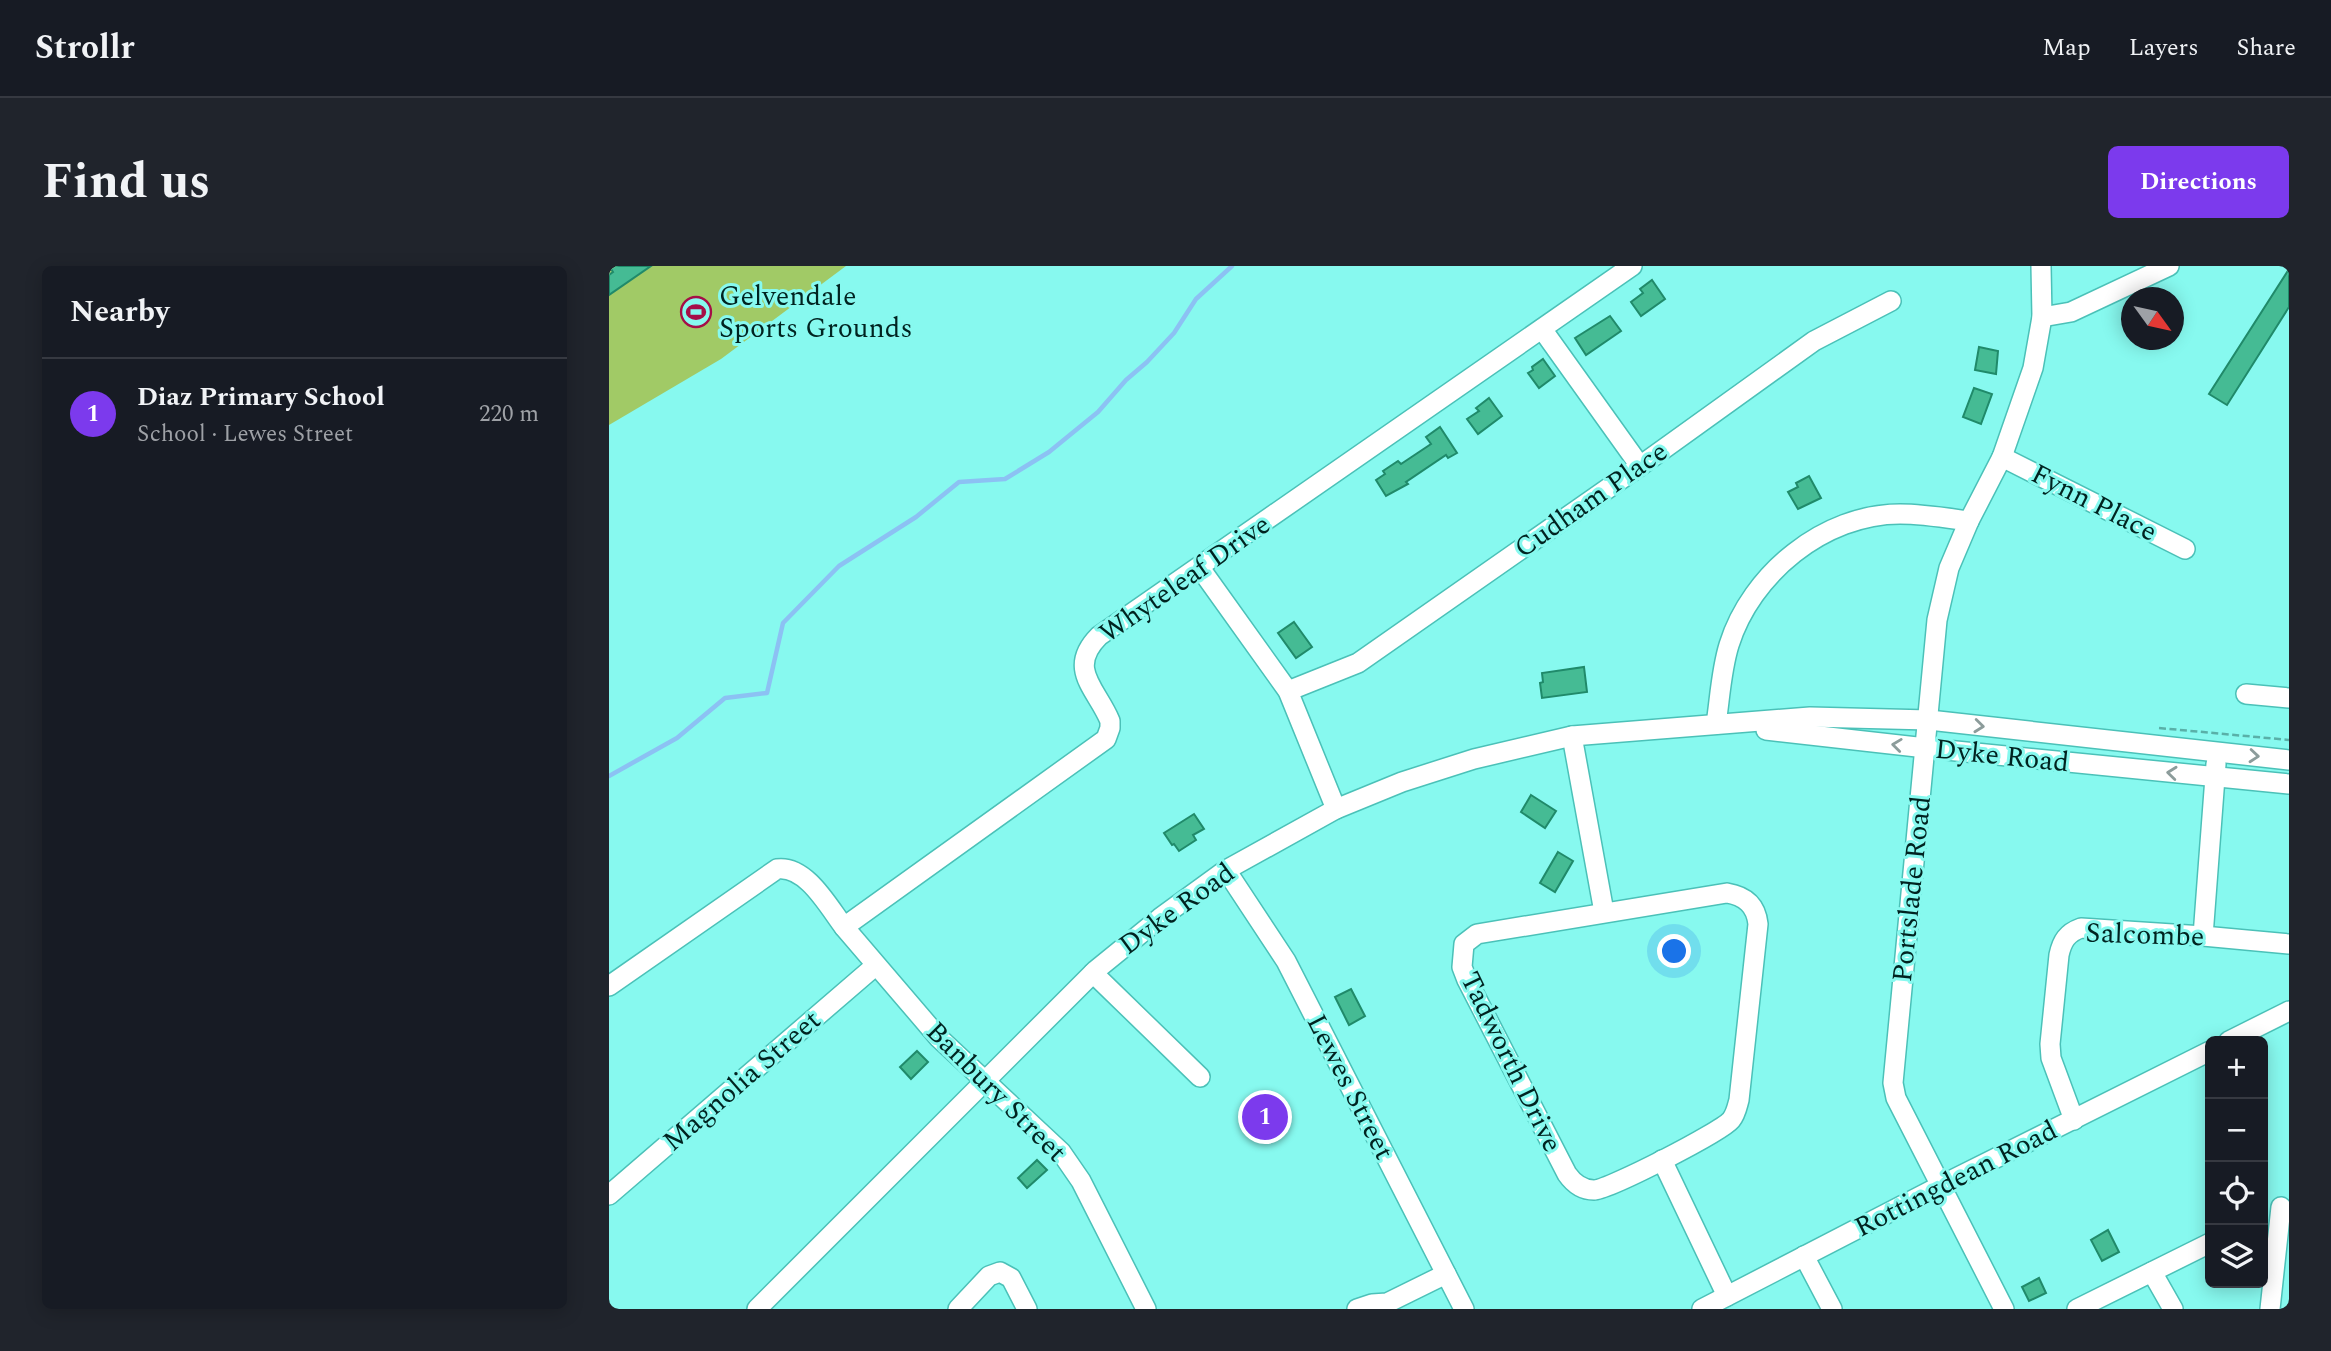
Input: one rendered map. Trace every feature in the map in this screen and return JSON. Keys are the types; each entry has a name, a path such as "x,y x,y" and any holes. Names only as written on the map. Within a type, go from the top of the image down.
{"street":[{"name":"Whyteleaf Drive","path":"844,927 1100,745 1109,734 1110,721 1084,673 1085,656 1099,636 1632,266"},
{"name":"Portslade Road","path":"2004,1309 1896,1098 1893,1083 1937,620 1949,568 1969,521 2002,457 2033,368 2042,317 2042,266"},
{"path":"2042,317 2071,312 2169,266"},
{"name":"Cudham Place","path":"1288,691 1358,663 1814,341 1891,301"},
{"path":"1542,329 1640,466"},
{"name":"Fynn Place","path":"2002,457 2185,549"},
{"path":"1716,724 1725,656 1730,642 1760,587 1791,556 1826,532 1847,523 1885,515 1899,513 1969,521"},
{"path":"1200,568 1288,691 1336,809"},
{"path":"2246,694 2289,698"},
{"name":"Dyke Road","path":"757,1309 1093,973 1160,918 1226,870 1336,809 1402,782 1474,759 1572,736 1810,717 1929,720 2289,760"},
{"name":"Dyke Road","path":"1716,724 2289,784"},
{"path":"1572,736 1604,912"},
{"path":"2203,936 2218,753"},
{"path":"609,986 777,869 785,868 803,875 844,927"},
{"name":"Lewes Street","path":"1226,870 1286,961 1464,1309"},
{"name":"Tadworth Drive","path":"1727,893 1746,899 1757,917 1736,1112 1717,1131 1662,1160 1600,1189 1587,1189 1573,1182 1462,967 1464,944 1477,934 1604,912 1727,893"},
{"name":"Banbury Street","path":"844,927 939,1038 1061,1152 1081,1181 1146,1309"},
{"name":"Salcombe","path":"2074,1119 2055,1073 2050,1044 2061,943 2066,936 2081,928 2289,944"},
{"name":"Magnolia Street","path":"609,1195 876,967"},
{"path":"1093,973 1200,1077"},
{"path":"2239,1036 2289,1011"},
{"name":"Rottingdean Road","path":"1702,1309 1941,1185 2205,1054"},
{"path":"1662,1160 1727,1296"},
{"path":"2268,1214 2285,1205"},
{"path":"2270,1309 2285,1205"},
{"path":"2077,1309 2205,1245"},
{"path":"1804,1256 1832,1309"},
{"path":"958,1309 989,1276 1000,1272 1011,1278 1027,1309"},
{"path":"2152,1272 2173,1309"},
{"path":"1357,1309 1387,1303 1446,1274"}],"green space":[{"name":"Gelvendale Sports Grounds","path":"609,266 846,266 721,359 609,425"}],"building":[{"path":"609,266 651,266 609,295 609,275 613,272"},
{"path":"2289,269 2289,307 2227,405 2209,394"},
{"path":"1652,280 1665,299 1641,316 1631,302 1643,293 1640,289"},
{"path":"1610,316 1621,331 1586,355 1575,338"},
{"path":"1979,347 1998,351 1996,374 1975,370"},
{"path":"1543,359 1555,376 1539,388 1528,373"},
{"path":"1974,388 1992,394 1981,424 1963,417"},
{"path":"1489,398 1502,416 1478,434 1467,419 1479,411 1476,408"},
{"path":"1440,427 1457,453 1448,458 1446,455 1406,482 1408,484 1386,496 1376,480 1385,474 1383,471 1398,461 1401,464 1431,444 1426,437"},
{"path":"1809,476 1821,498 1798,509 1788,492 1798,487 1796,483"},
{"path":"1294,622 1312,647 1296,658 1278,633"},
{"path":"1584,667 1587,692 1542,698 1542,673"},
{"path":"1531,795 1556,811 1545,828 1521,812"},
{"path":"1194,814 1204,829 1193,835 1196,840 1179,851 1164,833"},
{"path":"1558,852 1573,861 1555,892 1540,883"},
{"path":"1351,989 1365,1016 1349,1025 1335,997"},
{"path":"917,1051 928,1062 911,1079 900,1067"},
{"path":"1037,1160 1047,1170 1027,1188 1018,1178"},
{"path":"2108,1230 2119,1252 2102,1261 2091,1240"},
{"path":"2039,1278 2046,1293 2029,1301 2022,1287"}],"waterway":[{"path":"609,776 677,738 725,698 767,693 783,623 839,566 916,517 959,482 1005,479 1049,452 1098,412 1174,333 1196,299 1232,266"}],"place":[{"name":"Gelvendale Sports Grounds","path":"696,312"},
{"name":"Diaz Primary School","path":"1265,1117"}]}
